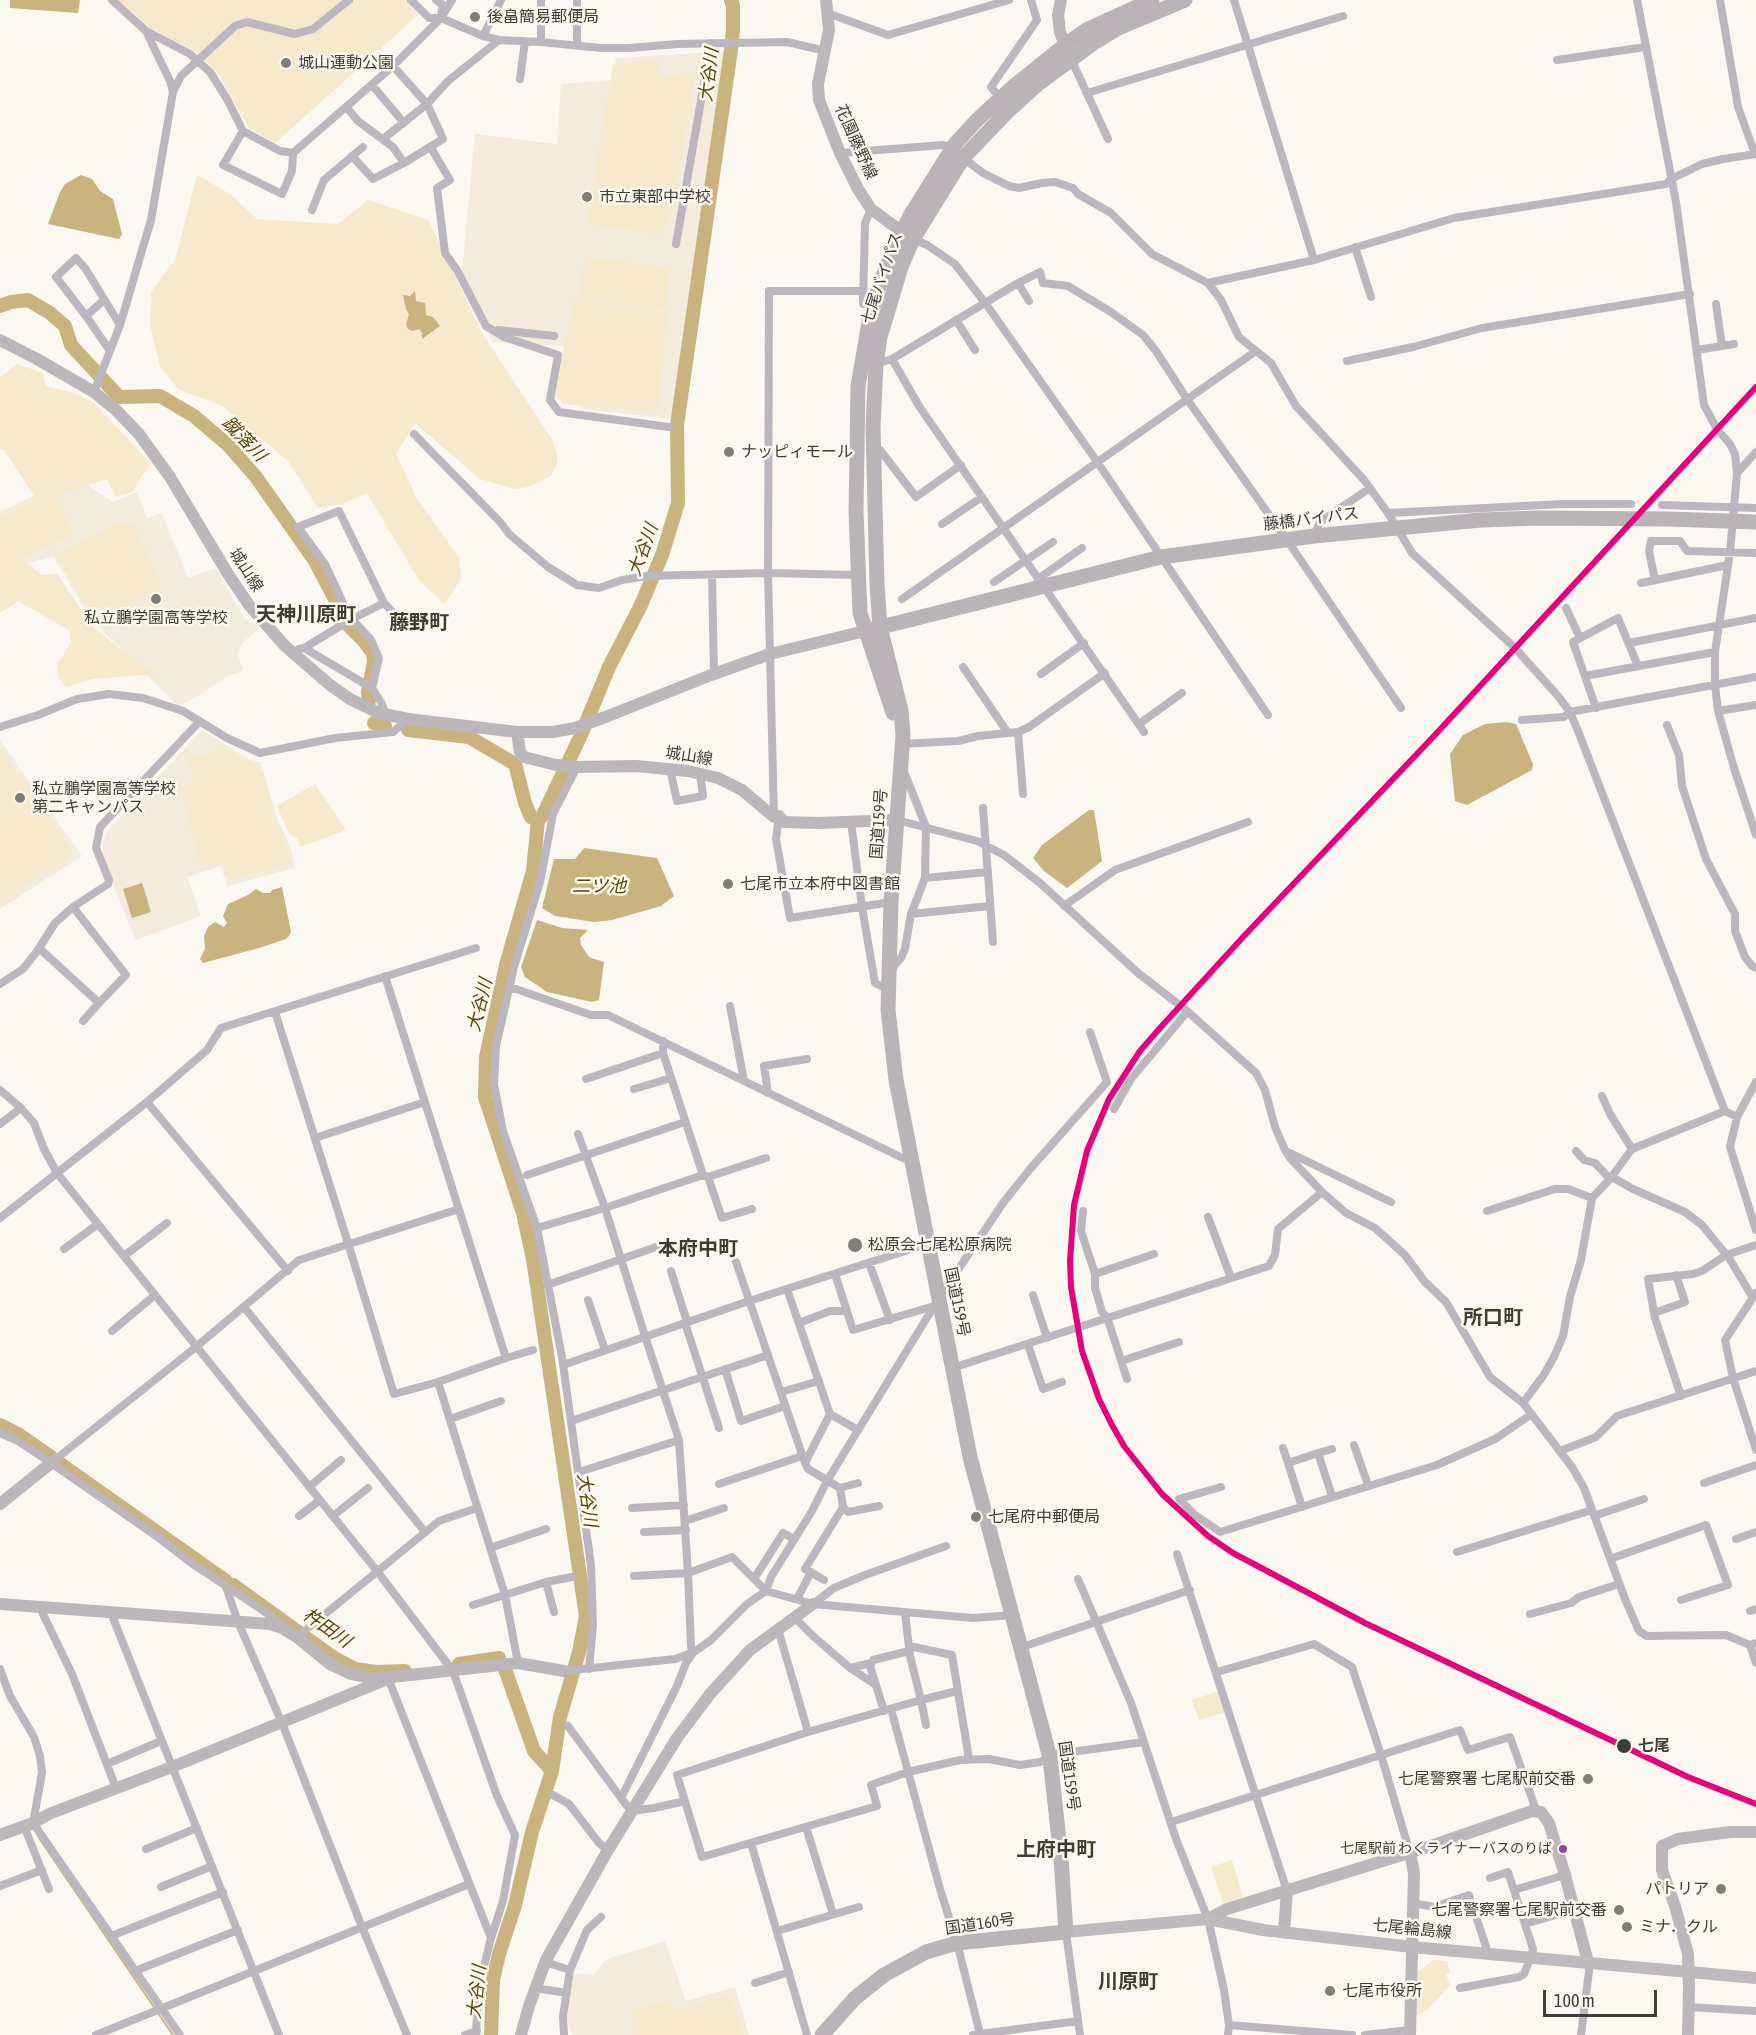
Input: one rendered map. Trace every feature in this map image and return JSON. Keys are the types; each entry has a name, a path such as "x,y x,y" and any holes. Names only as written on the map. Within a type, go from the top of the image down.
{"highway":[{"name":"七尾バイパス","path":"958,153 1056,69 1088,29 1152,0"},
{"name":"七尾バイパス","path":"865,631 860,613 856,500 858,386 873,308 891,255 907,236 977,120 1000,98 1045,59 1095,42 1118,28 1185,0"},
{"name":"七尾バイパス","path":"880,627 875,560 873,451 876,364 880,337 902,267 907,236"},
{"name":"藤橋バイパス","path":"865,631 1040,582 1161,557 1314,536 1482,520 1539,518 1756,522"},
{"name":"国道159号","path":"880,627 901,710 903,735 891,902 888,1010 896,1080 936,1302 970,1457 1050,1758 1066,1932"},
{"name":"国道159号","path":"865,631 902,744"},
{"name":"国道160号","path":"822,2035 855,1998 884,1975 926,1952 957,1943 1066,1932"}],"main road":[{"name":"七尾輪島線","path":"1066,1932 1208,1919 1263,1930 1412,1947 1756,1977"}],"street":[{"path":"112,0 146,31 190,54 210,72 243,131 286,153 293,153 393,66 441,18 452,0"},
{"path":"93,392 120,325 151,220 173,92 181,76 235,26 247,22 295,34 313,29 349,0"},
{"path":"411,0 429,18 441,18 483,36 499,40 629,48 678,44 787,42 826,51"},
{"path":"436,0 443,5 441,18"},
{"path":"483,36 501,0"},
{"path":"541,0 541,42"},
{"path":"577,0 577,45"},
{"name":"花園藤野線","path":"826,0 829,30 818,84 819,100 840,153 858,189 871,209 907,236"},
{"path":"827,14 888,35 1009,0"},
{"path":"1000,98 991,87 1037,20 1031,0"},
{"path":"1061,0 1058,15 1059,32 1108,139"},
{"path":"1234,0 1314,260"},
{"path":"1637,0 1677,202 1704,405 1717,429 1735,454 1737,473 1730,552 1715,652 1715,685 1718,711 1756,835"},
{"path":"1208,283 1314,260 1454,218 1666,184 1671,179 1702,165 1756,154 1738,107 1720,0"},
{"path":"1087,93 1342,16"},
{"path":"146,31 173,92"},
{"path":"383,140 427,104 447,81 499,40"},
{"path":"520,79 525,41"},
{"path":"676,244 711,44"},
{"path":"1557,60 1645,47"},
{"path":"352,156 373,179 431,148 443,139 427,104 393,66"},
{"path":"372,85 404,123"},
{"path":"347,108 358,121 393,147 404,163"},
{"path":"243,131 224,165 282,194 292,171 293,153"},
{"path":"840,153 943,145 958,153 983,173 1009,186 1018,188 1055,182 1073,188 1111,213 1152,254 1208,283 1221,300 1239,337 1271,363 1296,406 1370,488 1412,553 1514,647 1570,712 1725,1111 1737,1117"},
{"path":"312,210 324,180 363,147"},
{"path":"431,148 450,180 437,188 445,253 457,270 486,326 504,337 558,355 550,400 559,412 669,427"},
{"path":"871,209 865,223 863,304 873,308"},
{"path":"907,236 927,245 955,264 986,304 1098,463 1268,715"},
{"path":"1355,247 1371,297"},
{"path":"110,351 56,277 76,258 85,268 120,325"},
{"path":"876,364 892,359 1040,272 1043,283 1068,286 1119,318 1143,335 1156,351 1401,708"},
{"path":"1018,283 1029,301"},
{"path":"863,291 769,291 768,573 776,839 790,918 891,902"},
{"path":"1347,361 1413,347 1482,328 1690,294"},
{"path":"86,316 104,300"},
{"path":"1716,304 1722,346"},
{"path":"956,320 975,350"},
{"path":"486,326 503,331 554,336"},
{"name":"城山線","path":"0,340 93,392 116,410 139,434 170,477 249,605 298,650 330,686 350,699 385,714 408,719 517,732 553,732 578,727 714,673 770,654 865,631"},
{"path":"1697,350 1734,344"},
{"path":"902,599 1256,351"},
{"path":"892,359 919,406 1142,728 1182,693"},
{"path":"414,434 510,534 548,567 577,585 600,588 622,580 654,576 768,573 859,575"},
{"path":"873,451 880,450 916,497 961,465"},
{"path":"1737,473 1756,452"},
{"path":"1314,536 1320,522 1370,488"},
{"path":"942,524 982,497"},
{"path":"1388,513 1562,504 1631,504"},
{"path":"1662,505 1756,508"},
{"path":"369,687 379,658 371,640 352,619 325,564 298,527 339,510 384,603 402,622"},
{"path":"1655,580 1649,551 1651,541 1680,541 1687,551 1756,553"},
{"path":"994,582 1053,542"},
{"path":"1040,582 1082,548"},
{"path":"1641,583 1728,565"},
{"path":"712,575 714,673"},
{"path":"298,650 384,603"},
{"path":"1566,608 1580,638"},
{"path":"1596,708 1573,642 1618,618 1638,666"},
{"path":"1629,643 1756,618"},
{"path":"1041,674 1084,643"},
{"path":"298,650 369,687 382,704 385,714"},
{"path":"1585,676 1715,652"},
{"path":"963,667 1008,733"},
{"path":"902,744 958,741 978,736 1018,732 1029,727 1105,673"},
{"path":"1522,720 1564,717 1570,712 1756,677"},
{"path":"0,727 77,699 109,693 143,698 183,711 227,738 260,753 335,738 393,732 408,719"},
{"path":"1718,711 1756,705"},
{"path":"0,984 23,969 55,923 73,907 109,882 96,848 100,827 200,722"},
{"path":"1667,725 1679,755 1682,786 1706,859 1735,914 1735,931 1744,957 1756,968"},
{"name":"城山線","path":"517,732 520,752 524,757 556,765 636,766 670,769 718,778 742,790 784,822 897,820"},
{"path":"1018,732 1023,794"},
{"path":"890,971 905,949 910,914 924,878 926,827 900,764"},
{"path":"575,767 553,814 540,882 514,967 496,1046 494,1065 496,1100 503,1131 537,1228 563,1365 591,1565 593,1625 586,1669"},
{"path":"670,769 676,801 703,796 700,774"},
{"path":"983,808 993,942"},
{"path":"897,820 977,841 1021,868 1138,974 1188,1012 1256,1073 1265,1090 1275,1127 1285,1150 1298,1167 1346,1214 1386,1236 1405,1255 1425,1282 1446,1302 1490,1377 1523,1403 1572,1467 1584,1488 1639,1631 1647,1636 1726,1635 1753,1644 1756,1663"},
{"path":"851,822 875,983 889,990"},
{"path":"1064,906 1115,870 1248,822"},
{"path":"924,878 988,872"},
{"path":"910,914 990,906"},
{"path":"73,907 126,975 83,1021"},
{"path":"39,948 99,1003"},
{"path":"0,1218 147,1102 207,1050 221,1028 476,948"},
{"path":"386,976 506,1358"},
{"path":"510,987 591,1015 608,1015 911,1162"},
{"path":"730,1006 744,1081"},
{"path":"275,1012 394,1394 438,1382 533,1350"},
{"path":"1114,1109 1131,1079 1188,1012"},
{"path":"0,1604 270,1624 300,1634 330,1664 351,1674 374,1679 518,1663 564,1671 675,1659 694,1652 711,1640 747,1604 766,1592 771,1577 812,1511 827,1481 936,1302 1004,1201 1107,1082 1090,1032"},
{"path":"663,1041 663,1053 685,1122 722,1218 752,1209"},
{"path":"586,1078 663,1053"},
{"path":"768,1092 764,1066 807,1059"},
{"path":"634,1089 671,1078"},
{"path":"1756,1082 1737,1117 1730,1148 1756,1230"},
{"path":"0,1090 34,1123 57,1173 377,1571 453,1671 497,1797 515,1835 503,1900 478,1991 477,2033 465,2035"},
{"path":"1602,1096 1610,1114 1632,1149"},
{"path":"147,1102 288,1271"},
{"path":"315,1138 425,1102"},
{"path":"0,1124 21,1108"},
{"path":"1523,1403 1544,1376 1563,1336 1570,1297 1581,1260 1592,1198 1611,1178 1632,1149 1725,1111"},
{"path":"527,1175 685,1122"},
{"path":"578,1134 605,1208 679,1440 686,1526 691,1647 694,1652"},
{"path":"1285,1150 1391,1203"},
{"path":"1576,1151 1584,1160 1595,1163 1611,1178 1685,1212 1702,1225 1754,1295 1725,1340 1733,1378 1756,1450"},
{"path":"537,1228 766,1158"},
{"path":"1487,1211 1555,1189 1568,1188 1592,1198"},
{"path":"952,1368 1269,1266 1275,1255 1278,1229 1322,1192"},
{"path":"0,1504 196,1347 300,1260 459,1209"},
{"path":"1083,1211 1081,1231 1095,1274 1095,1288 1127,1378"},
{"path":"1208,1217 1231,1278"},
{"path":"124,1256 167,1223"},
{"path":"64,1249 98,1224"},
{"path":"563,1365 748,1301 927,1244"},
{"path":"1681,1396 1654,1313 1648,1279 1694,1274 1726,1255 1756,1245"},
{"path":"547,1285 659,1246"},
{"path":"1095,1274 1154,1254"},
{"path":"736,1262 803,1460 808,1469 840,1488 858,1484"},
{"path":"869,1263 890,1320"},
{"path":"670,1271 719,1428"},
{"path":"835,1274 853,1330 890,1320 936,1302"},
{"path":"1654,1313 1685,1302 1676,1275"},
{"path":"787,1289 830,1414 858,1430"},
{"path":"112,1331 155,1295"},
{"path":"1033,1295 1047,1338"},
{"path":"588,1300 604,1350"},
{"path":"244,1307 425,1532"},
{"path":"799,1323 830,1311 847,1311"},
{"path":"1121,1361 1179,1342"},
{"path":"1028,1345 1043,1389 1062,1382"},
{"path":"571,1421 768,1355"},
{"path":"725,1369 741,1421 785,1406"},
{"path":"1560,1451 1596,1437 1617,1416 1756,1371"},
{"path":"781,1392 819,1380"},
{"path":"438,1382 505,1595 518,1663"},
{"path":"450,1419 501,1401"},
{"path":"719,1484 803,1460 830,1414"},
{"path":"1221,1487 1179,1499 1195,1515 1220,1533 1332,1496 1437,1465 1495,1439 1532,1414"},
{"path":"0,1433 18,1441 51,1463 226,1587 267,1613 282,1628"},
{"path":"579,1472 679,1440"},
{"path":"1354,1445 1368,1485"},
{"path":"1283,1448 1302,1507"},
{"path":"1288,1463 1332,1449"},
{"path":"1318,1454 1332,1496"},
{"path":"309,1487 341,1460"},
{"path":"1704,1483 1756,1465"},
{"path":"333,1516 368,1488"},
{"path":"824,1580 805,1569 843,1508 840,1488"},
{"path":"1457,1552 1644,1499"},
{"path":"299,1516 320,1500"},
{"path":"632,1508 684,1505"},
{"path":"843,1508 848,1512 879,1506"},
{"path":"300,1634 440,1521 477,1508"},
{"path":"644,1532 686,1526 724,1508"},
{"path":"1610,1559 1706,1525 1728,1585 1681,1600"},
{"path":"490,1548 546,1529"},
{"path":"1736,1539 1756,1532"},
{"path":"754,1579 783,1533 794,1539"},
{"path":"521,2035 545,1962 631,1811 677,1738 710,1694 750,1650 834,1588 946,1546"},
{"path":"1177,1554 1287,1891 1284,1932"},
{"path":"634,1576 688,1573 732,1557 766,1592 813,1604 973,1618 1013,1616"},
{"path":"797,1599 812,1572"},
{"path":"473,1605 546,1582 572,1577"},
{"path":"1078,1579 1131,1703 1176,1839 1208,1919 1224,1990 1229,2025 1228,2035"},
{"path":"546,1582 554,1612"},
{"path":"1530,1614 1570,1603 1579,1596 1619,1584"},
{"path":"226,1587 238,1622 282,1723 362,1928 407,2035"},
{"path":"1022,1647 1190,1590"},
{"path":"40,1608 72,1674 116,1788"},
{"path":"905,1612 909,1649 926,1725"},
{"path":"111,1613 279,2035"},
{"path":"794,1617 850,1668 876,1685"},
{"path":"778,1629 808,1732"},
{"path":"1217,1672 1314,1644 1352,1667 1381,1755 1414,1873 1410,2033 1365,2035"},
{"path":"850,1668 871,1664 873,1660 909,1649 952,1655 969,1759"},
{"path":"621,1798 677,1686 686,1663 694,1652"},
{"path":"871,1664 876,1685 888,1710 908,1772 957,1943 977,2034 1078,2021"},
{"path":"0,1669 10,1696 33,1737 40,1756 42,1773 29,1824 49,1889"},
{"path":"0,1835 282,1723 388,1678"},
{"path":"388,1678 491,1938"},
{"path":"957,1691 808,1732 677,1775 702,1857 877,1806 871,1785 908,1772 969,1759 989,1759 1020,1765 1050,1758 1057,1754 1144,1742"},
{"path":"568,1726 631,1811"},
{"path":"1171,1822 1460,1730 1468,1750 1510,1737 1535,1807 1532,1811"},
{"path":"107,1764 161,1741"},
{"path":"553,1795 569,1804 599,1843 608,1850"},
{"path":"631,1811 685,1801"},
{"path":"1208,1919 1227,1909 1410,1853 1532,1811 1542,1812 1549,1823 1565,1875 1588,1962 1589,1971 1581,2035"},
{"path":"29,1824 111,1936 158,2010 180,2035"},
{"path":"806,1827 833,1914"},
{"path":"146,1849 196,1828"},
{"path":"1688,2035 1689,1972 1685,1942 1662,1870 1662,1846 1674,1840 1686,1838 1730,1832 1756,1832"},
{"path":"751,1843 807,2035"},
{"path":"161,1887 212,1866"},
{"path":"0,1886 42,1870"},
{"path":"1460,1988 1519,1977 1524,1974 1531,1958 1533,1949 1508,1872 1490,1878"},
{"path":"1514,1890 1565,1875"},
{"path":"96,2035 108,2033 158,2010 469,1884"},
{"path":"111,1936 223,1892"},
{"path":"1413,1903 1434,1907 1469,1895 1488,1953"},
{"path":"777,1931 859,1907"},
{"path":"1526,1924 1573,1910"},
{"path":"564,2035 563,2016 570,1971 587,1930 601,1917"},
{"path":"135,1971 238,1930"},
{"path":"1066,1932 1080,2035"},
{"path":"545,1962 570,1971"},
{"path":"755,1983 789,1972"},
{"path":"535,1988 567,1993"},
{"path":"1689,2007 1756,2011"},
{"path":"1229,2025 1295,2033 1352,2035"}],"shaded area":[{"name":"城山運動公園","path":"118,0 407,0 418,15 275,143 249,128 218,73 196,52 150,28"},
{"name":"市立東部中学校","path":"729,51 697,250 678,420 584,409 573,401 581,347 493,342 461,282 475,134 557,144 561,84 613,80 616,58"},
{"path":"659,60 659,76 695,73 672,214 658,234 587,224 613,65"},
{"path":"197,175 230,194 257,219 338,224 368,200 428,220 482,333 553,441 557,454 557,465 551,476 528,487 515,489 480,479 415,423 396,454 417,499 459,557 461,579 444,604 419,580 367,493 342,504 318,508 288,461 222,406 178,389 160,366 150,325 151,292 175,260"},
{"path":"584,257 670,268 665,310 579,299"},
{"path":"575,300 667,313 658,406 651,411 564,404 553,394"},
{"path":"17,364 43,373 46,386 75,393 94,403 151,464 134,491 116,497 107,479 56,496 74,534 21,559 42,575 57,574 92,626 156,674 92,679 66,687 59,679 57,665 71,643 69,630 18,601 0,613 0,517 37,500 4,450 0,449 0,377"},
{"name":"私立鵬学園高等学校","path":"79,479 113,502 137,492 147,518 162,513 188,578 215,568 245,619 260,628 243,642 237,655 244,670 226,677 203,693 178,706 91,619 54,557 6,567 0,553 0,512 51,487"},
{"path":"121,522 135,526 161,587 117,611 105,605 92,613 56,555"},
{"path":"202,730 250,760 261,762 276,815 291,849 295,868 227,886 221,866 187,877 201,916 136,940 113,885 103,854 103,842 108,830"},
{"name":"私立鵬学園高等学校 第二キャンパス","path":"0,740 82,856 0,909"},
{"name":"私立鵬学園高等学校 第二キャンパス","path":"0,748 73,853 0,901"},
{"path":"226,748 247,762 259,765 291,864 230,880 224,865 200,863 180,787 195,783 188,759"},
{"path":"315,784 346,830 300,847 298,839 289,834 277,806"},
{"path":"1219,1691 1226,1712 1199,1720 1192,1700"},
{"path":"1232,1860 1243,1897 1223,1903 1211,1867"},
{"path":"665,1941 686,2001 735,1987 749,2035 572,2035 567,2018 572,1973 594,1975 605,1960"},
{"path":"1433,1960 1447,1961 1450,1973 1446,1974 1450,1985 1429,2008 1419,2015 1415,2014 1418,1972"},
{"path":"724,1996 733,2001 743,2035 632,2035 634,2011 670,2000 675,2012"}],"water":[{"path":"10,0 80,0 78,13 10,8"},
{"path":"81,175 92,179 100,191 113,199 122,234 119,239 48,224 65,184"},
{"path":"415,291 416,301 425,303 426,315 433,317 440,326 422,339 419,329 413,331 406,325 409,314 403,295 410,296"},
{"path":"1506,722 1516,724 1533,764 1532,770 1467,805 1455,801 1450,754 1463,735 1485,724"},
{"path":"1089,810 1094,810 1102,861 1067,888 1044,871 1033,858 1042,845"},
{"name":"二ツ池","path":"584,848 657,858 674,896 661,906 612,920 594,922 555,916 542,908 554,859 575,859"},
{"path":"142,883 151,912 132,918 123,889"},
{"path":"282,887 291,932 286,939 203,963 200,959 205,949 204,936 208,927 215,922 224,927 227,923 223,916 228,904 256,889 263,893 270,893"},
{"name":"二ツ池","path":"537,920 562,928 588,930 580,938 581,945 589,957 604,962 599,1000 592,1002 547,992 525,977 521,967"}],"waterway":[{"name":"大谷川","path":"491,2035 493,1980 515,1905 532,1832 552,1771 560,1717 579,1652 586,1616 533,1259 523,1213 485,1097 486,1057 506,965 533,871 538,820 543,815 581,735 609,667 641,605 662,555 678,503 677,425 731,50 733,30 731,0"},
{"name":"蹴落川","path":"0,306 28,300 50,313 65,326 71,345 119,397 160,396 194,416 228,445 256,477 315,561 349,626 373,653 369,701"},
{"name":"蹴落川","path":"374,723 385,726"},
{"name":"蹴落川","path":"408,730 469,737 515,764 525,803 531,817 538,820"},
{"name":"杵田川","path":"0,1425 18,1434 51,1457"},
{"name":"杵田川","path":"59,1463 226,1581"},
{"name":"杵田川","path":"233,1585 334,1658 355,1669 376,1672 405,1671"},
{"name":"杵田川","path":"459,1664 499,1658"},
{"name":"杵田川","path":"505,1669 534,1751 552,1771"},
{"path":"39,1838 173,2035"}],"railway":[{"path":"1610,1740 1688,1777 1756,1804"}],"transit line":[{"path":"1756,387 1434,736 1244,936 1140,1051 1109,1099 1087,1151 1074,1205 1070,1261 1071,1287 1082,1351 1099,1399 1112,1425 1124,1446 1162,1494 1208,1536 1233,1553 1365,1623 1688,1777 1756,1804"}],"place":[{"name":"後畠簡易郵便局","path":"475,17"},
{"name":"城山運動公園","path":"286,63"},
{"name":"市立東部中学校","path":"587,197"},
{"name":"ナッピィモール","path":"729,452"},
{"name":"私立鵬学園高等学校","path":"156,599"},
{"name":"私立鵬学園高等学校 第二キャンパス","path":"20,798"},
{"name":"七尾市立本府中図書館","path":"728,884"},
{"name":"松原会七尾松原病院","path":"855,1245"},
{"name":"七尾府中郵便局","path":"976,1517"},
{"name":"七尾","path":"1624,1746"},
{"name":"七尾警察署 七尾駅前交番","path":"1588,1779"},
{"name":"七尾駅前 わくライナーバスのりば","path":"1563,1849"},
{"name":"パトリア","path":"1721,1889"},
{"name":"七尾警察署七尾駅前交番","path":"1619,1910"},
{"name":"ミナ．クル","path":"1627,1927"},
{"name":"七尾市役所","path":"1330,1991"}],"district":[{"name":"天神川原町","path":"306,615"},
{"name":"藤野町","path":"419,623"},
{"name":"本府中町","path":"698,1249"},
{"name":"所口町","path":"1493,1318"},
{"name":"上府中町","path":"1056,1850"},
{"name":"川原町","path":"1128,1982"}]}
